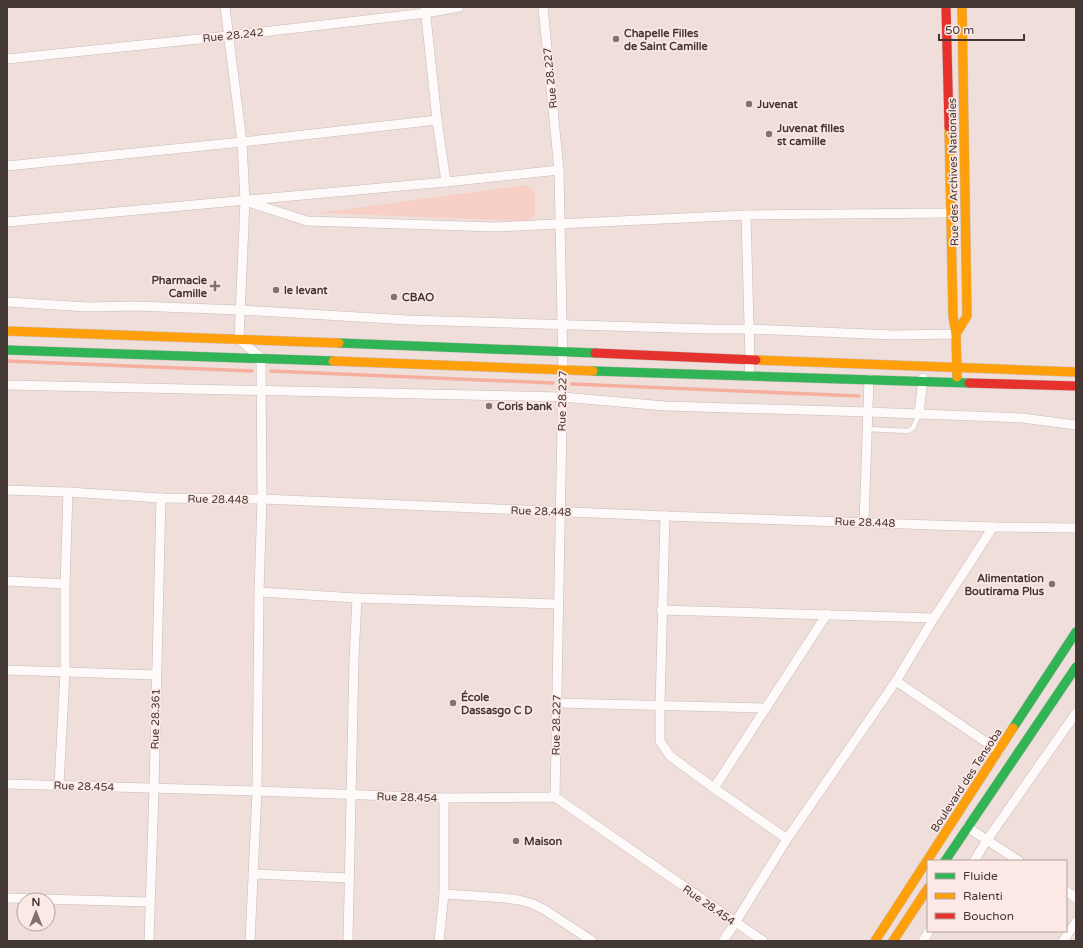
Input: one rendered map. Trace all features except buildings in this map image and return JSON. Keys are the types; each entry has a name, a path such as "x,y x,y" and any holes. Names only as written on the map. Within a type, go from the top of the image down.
{"main road":[{"name":"Rue des Archives Nationales","path":"946,7 953,316 956,334 957,383"},
{"name":"Rue des Archives Nationales","path":"956,334 967,316 962,7"},
{"path":"7,331 1076,372"},
{"path":"7,350 563,370 1076,386"},
{"name":"Boulevard des Tensoba","path":"927,860 1076,632"},
{"path":"946,860 1076,667"},
{"name":"Boulevard des Tensoba","path":"875,941 927,860"},
{"path":"893,941 927,890"}],"street":[{"path":"225,7 242,142 244,201 239,339 262,358 262,500 259,592 257,791 250,941"},
{"name":"Rue 28.242","path":"7,59 228,36 425,10 459,7"},
{"name":"Rue 28.227","path":"543,7 559,170 563,352 555,797"},
{"path":"425,10 437,120 446,182"},
{"path":"7,166 437,120"},
{"path":"7,222 446,182 559,170"},
{"path":"244,201 307,220 495,227 746,216 950,213"},
{"path":"746,216 750,360 749,376"},
{"path":"7,302 87,307 135,306 240,310 408,320 749,329 893,335 956,334"},
{"path":"919,414 924,367"},
{"path":"864,522 869,380"},
{"path":"7,385 562,397 665,406 1022,418 1076,425"},
{"name":"Rue 28.448","path":"7,490 160,498 262,500 664,516 994,527 1076,528"},
{"path":"59,785 65,672 65,584 68,492"},
{"name":"Rue 28.361","path":"150,941 160,498"},
{"path":"664,516 661,610 660,741 670,756 787,839"},
{"path":"723,941 736,923 787,839 896,681 934,618 994,527"},
{"path":"7,581 65,584"},
{"path":"259,592 357,598 558,604"},
{"path":"348,941 354,659 357,598"},
{"path":"661,610 934,618"},
{"path":"714,788 827,614"},
{"path":"7,670 156,675"},
{"path":"896,681 999,751"},
{"path":"557,703 766,708"},
{"path":"975,860 1076,713"},
{"name":"Rue 28.454","path":"7,784 444,798 555,797 763,941"},
{"path":"439,941 444,894 444,798"},
{"path":"967,827 1017,860"},
{"path":"253,874 349,878"},
{"path":"1067,892 1076,898"},
{"path":"444,894 505,898 533,904 545,910 592,941"},
{"path":"7,898 150,902"},
{"path":"1063,941 1076,922"},
{"path":"923,941 928,932"}],"lane":[{"path":"867,429 908,431 913,428 919,414"}],"shaded area":[{"path":"527,185 535,193 535,214 528,221 318,213"}],"waterway":[{"path":"7,361 252,371"},
{"path":"271,371 553,383"},
{"path":"572,384 859,396"}],"traffic: fast":[{"path":"339,343 595,353"},
{"path":"7,350 333,361"},
{"path":"593,371 969,383"},
{"path":"1013,728 1076,632"},
{"path":"946,860 1076,667"}],"traffic: slow":[{"path":"956,334 967,316 962,7"},
{"path":"949,127 953,316 956,334 957,377"},
{"path":"7,331 339,343"},
{"path":"756,360 1076,372"},
{"path":"333,361 593,371"},
{"path":"927,860 1013,728"},
{"path":"875,941 927,861"},
{"path":"893,941 927,890"}],"traffic: jam":[{"path":"946,7 949,127"},
{"path":"595,353 756,360"},
{"path":"969,383 1076,386"}],"place":[{"name":"Chapelle Filles de Saint Camille","path":"616,39"},
{"name":"Juvenat","path":"749,104"},
{"name":"Juvenat filles st camille","path":"769,134"},
{"name":"Pharmacie Camille","path":"215,286"},
{"name":"le levant","path":"276,290"},
{"name":"CBAO","path":"394,297"},
{"name":"Coris bank","path":"489,406"},
{"name":"Alimentation Boutirama Plus","path":"1052,584"},
{"name":"École Dassasgo C D","path":"453,703"},
{"name":"Maison","path":"516,841"}]}
